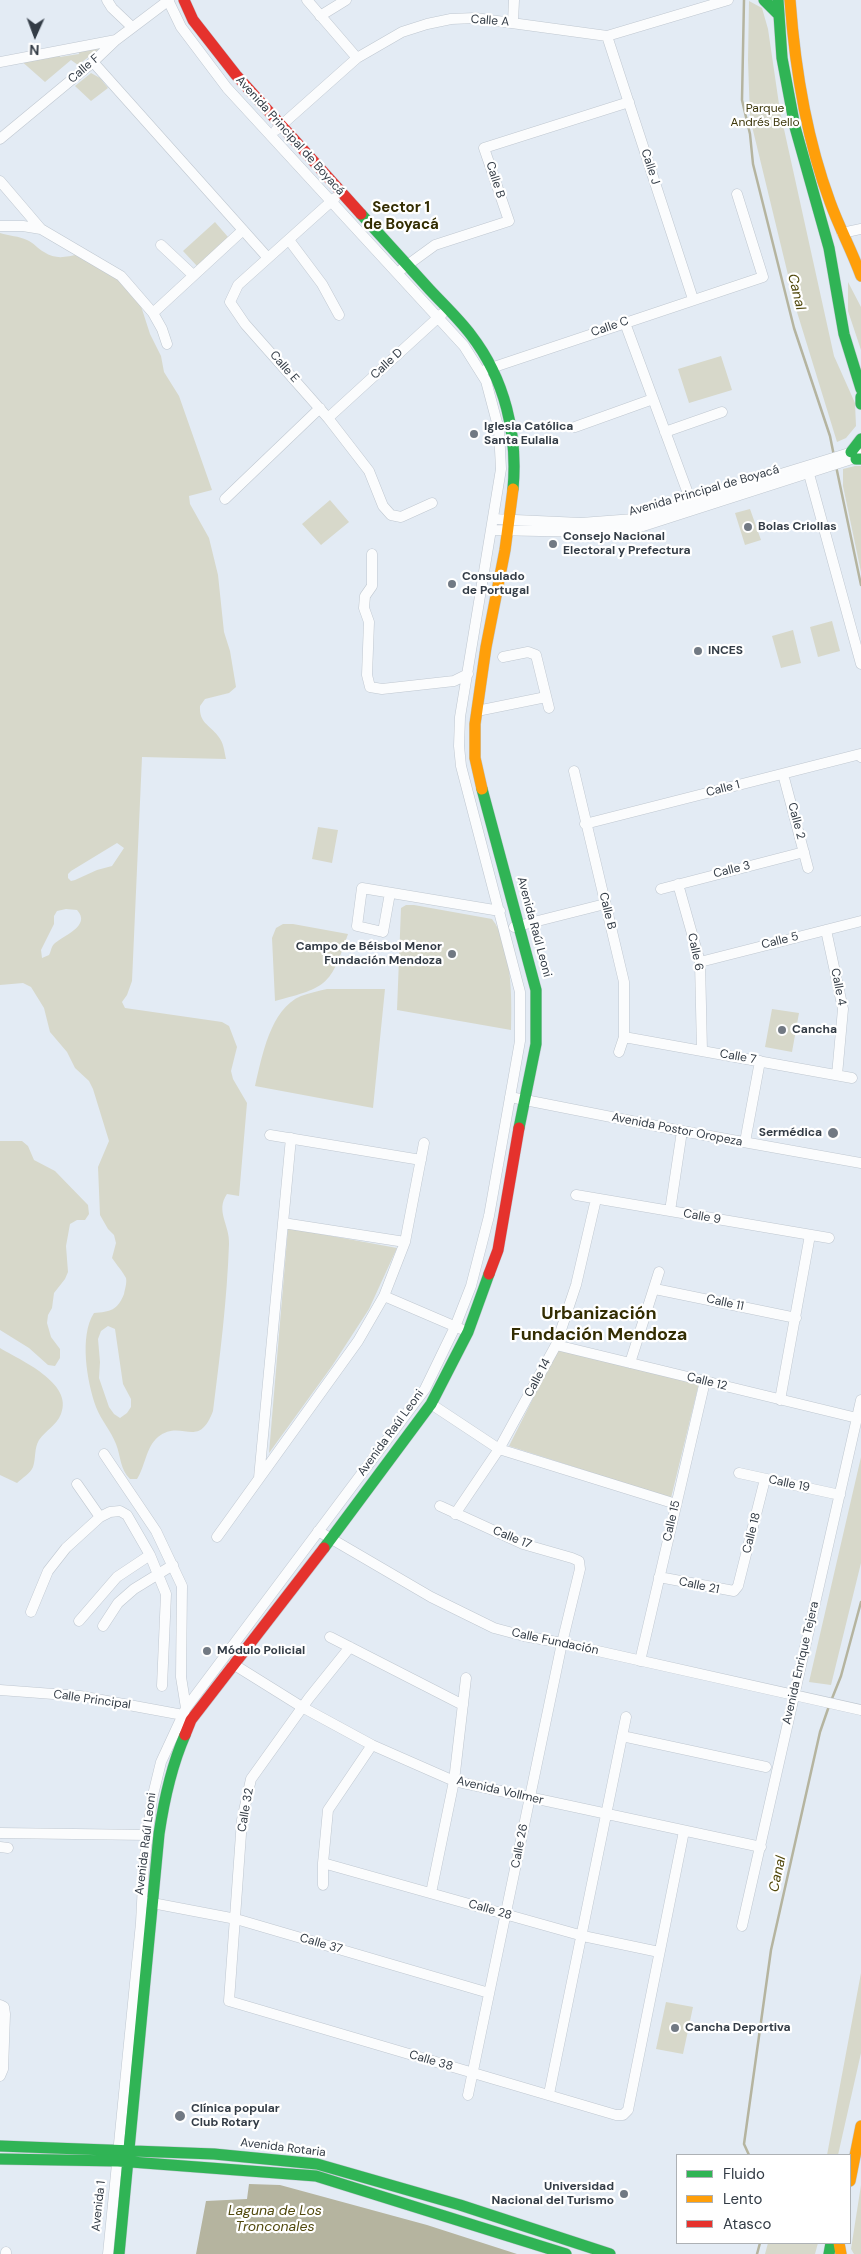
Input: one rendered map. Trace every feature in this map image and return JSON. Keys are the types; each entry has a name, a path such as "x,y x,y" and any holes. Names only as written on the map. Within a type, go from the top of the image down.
{"street":[{"path":"107,0 112,8 132,27"},
{"name":"Calle F","path":"0,139 93,62 116,40 168,0"},
{"name":"Avenida Principal de Boyacá","path":"168,0 181,27 227,88 464,346 486,381 499,430 501,469 492,530 508,526 588,532 640,527 693,506 814,470 854,456"},
{"name":"Avenida Principal de Boyacá","path":"184,0 193,20 236,75 471,335 491,368 510,419 515,472 508,526"},
{"path":"307,0 357,58"},
{"path":"320,16 346,0"},
{"path":"513,22 514,0"},
{"name":"Calle A","path":"270,135 357,58 402,32 427,24 451,19 476,18 607,36 728,0"},
{"path":"764,0 778,14"},
{"path":"778,0 782,58 794,119 829,248 844,334 861,389"},
{"path":"790,0 796,64 808,127 825,190 861,276"},
{"name":"Calle J","path":"607,36 693,299"},
{"path":"0,62 116,40"},
{"path":"93,62 268,258"},
{"name":"Calle B","path":"406,265 435,245 509,221 484,148 629,102"},
{"path":"0,182 41,229 121,276 153,313 162,329 167,344"},
{"name":"Calle E","path":"342,192 238,285 230,302 245,324 320,408 369,471 383,506 391,515 401,517 432,503"},
{"name":"Calle C","path":"480,372 763,276 737,194"},
{"path":"0,226 23,226 41,229"},
{"path":"842,233 861,229"},
{"path":"153,313 243,230"},
{"path":"289,240 322,284 339,315"},
{"path":"161,245 193,275"},
{"path":"396,274 406,265"},
{"name":"Calle D","path":"328,418 447,310"},
{"path":"624,323 693,506"},
{"path":"861,397 861,404"},
{"path":"575,427 653,399"},
{"path":"225,499 320,408"},
{"path":"665,432 722,412"},
{"path":"854,456 861,439"},
{"path":"814,470 861,664"},
{"name":"Avenida Principal de Boyacá","path":"493,519 508,526"},
{"name":"Avenida Raúl Leoni","path":"123,2161 147,1902 164,1800 187,1714 233,1664 331,1539 431,1404 468,1332 498,1250 524,1099 536,1044 536,990 477,769 474,745 476,711 508,526"},
{"name":"Avenida Raúl Leoni","path":"147,1902 148,1836 152,1799 161,1762 187,1714 318,1531 425,1389 455,1327 471,1286 489,1216 520,1041 520,992 463,772 459,746 460,717 492,530"},
{"path":"372,554 372,586 365,596 364,608 369,622 367,675 370,687 382,689 454,681 468,674"},
{"path":"504,657 528,652 536,655 548,708"},
{"path":"476,711 546,697"},
{"name":"Calle 1","path":"585,824 861,756"},
{"path":"463,772 477,769"},
{"name":"Calle B","path":"574,771 585,824 624,982 624,1037 619,1052"},
{"name":"Calle 2","path":"783,774 808,868"},
{"name":"Calle 3","path":"661,889 804,852"},
{"name":"Calle 6","path":"678,884 700,962 702,1051"},
{"path":"390,893 384,932 357,926 362,888 500,911"},
{"path":"505,930 605,904"},
{"name":"Calle 5","path":"700,962 861,921"},
{"name":"Calle 4","path":"826,930 842,1009 837,1075"},
{"name":"Calle 7","path":"624,1037 852,1078"},
{"path":"745,1142 760,1061"},
{"name":"Avenida Postor Oropeza","path":"510,1097 682,1131 861,1163"},
{"path":"670,1211 682,1131"},
{"path":"270,1135 421,1160"},
{"path":"259,1479 291,1138"},
{"path":"218,1537 358,1341 384,1296 405,1242 424,1143"},
{"name":"Calle 9","path":"576,1195 829,1238"},
{"name":"Calle 14","path":"455,1514 500,1449 556,1345 576,1285 596,1199"},
{"path":"283,1223 405,1242"},
{"path":"780,1400 810,1235"},
{"path":"630,1363 659,1272"},
{"name":"Calle 11","path":"655,1289 796,1318"},
{"path":"384,1296 468,1332"},
{"name":"Calle 12","path":"556,1345 858,1418"},
{"name":"Calle 15","path":"640,1661 704,1381"},
{"name":"Avenida Enrique Tejera","path":"742,1926 861,1400"},
{"path":"431,1404 500,1449 676,1504"},
{"path":"104,1454 156,1531 182,1586 181,1678 187,1714"},
{"name":"Calle 19","path":"739,1473 840,1495"},
{"name":"Calle 18","path":"738,1586 765,1479"},
{"path":"77,1484 100,1517"},
{"name":"Calle 17","path":"440,1506 523,1544 579,1561 580,1569"},
{"path":"31,1612 48,1571 66,1548 100,1517 110,1512 120,1511 127,1515 150,1555 159,1574 166,1601 162,1686"},
{"name":"Calle Fundación","path":"318,1531 431,1597 494,1628 861,1710"},
{"path":"78,1621 117,1577 150,1555"},
{"path":"103,1626 118,1602 134,1589 173,1566"},
{"name":"Calle 26","path":"468,2095 562,1643 580,1569"},
{"name":"Calle 21","path":"659,1577 727,1591 734,1591 738,1586"},
{"path":"330,1637 463,1705"},
{"name":"Calle 32","path":"233,2003 229,2002 228,1998 236,1919 242,1820 248,1788 251,1779 302,1707 350,1647"},
{"name":"Avenida Vollmer","path":"233,1664 302,1707 372,1744 454,1781 684,1832 761,1847"},
{"path":"430,1893 454,1781 466,1678"},
{"name":"Calle Principal","path":"0,1690 80,1696 187,1714"},
{"path":"549,2094 583,1936 626,1718"},
{"path":"622,1736 766,1767"},
{"path":"323,1885 323,1862 328,1810 372,1744"},
{"path":"659,1952 684,1832"},
{"path":"0,1833 148,1836"},
{"name":"Calle 28","path":"323,1862 583,1936 659,1952"},
{"name":"Calle 37","path":"147,1902 236,1919 489,1993"},
{"name":"Calle 38","path":"233,2003 623,2116 628,2110 659,1952"},
{"path":"0,2005 4,2007 5,2014 3,2070 0,2076"},
{"path":"851,2176 861,2126"},
{"name":"Avenida Rotaria","path":"0,2146 124,2149 214,2154 317,2164 389,2183 610,2254"},
{"name":"Avenida Rotaria","path":"0,2159 123,2161 316,2176 566,2254"},
{"name":"Avenida 1","path":"108,2254 123,2161"},
{"name":"Avenida 1","path":"119,2254 123,2161"}],"green space":[{"name":"Parque Andrés Bello","path":"749,1 762,8 768,29 780,111 834,356 855,403 856,426 846,438 837,442 797,312 750,118 748,60"},
{"path":"98,45 99,49 78,65 71,60 45,82 19,59 59,51 60,57 79,54 79,47"},
{"path":"91,73 100,78 108,88 91,101 75,86"},
{"path":"215,222 228,237 197,266 183,251"},
{"path":"0,233 27,240 48,255 65,257 79,254 112,272 140,303 150,334 161,356 164,372 179,396 212,490 189,496 190,504 209,538 218,575 224,632 230,651 236,687 229,693 205,699 200,706 203,720 222,741 226,759 142,757 132,981 127,995 122,1002 125,1008 222,1022 229,1026 237,1047 231,1071 233,1079 247,1103 239,1196 227,1194 222,1206 229,1244 221,1349 213,1411 207,1423 195,1432 167,1432 158,1437 148,1452 137,1479 130,1479 124,1471 114,1439 96,1407 87,1372 86,1346 89,1323 94,1313 109,1311 119,1304 126,1284 126,1278 112,1258 116,1243 114,1235 100,1215 98,1167 109,1141 89,1081 75,1068 67,1052 50,1032 44,1008 31,987 23,983 0,985","holes":["117,843 124,848 112,866 97,870 75,880 71,881 68,878 68,874 71,871","66,909 77,910 81,916 81,921 74,930 54,944 49,955 42,958 41,950 54,924 54,916 57,911","108,1326 115,1329 123,1384 131,1399 131,1407 120,1418 109,1407 99,1378 98,1339 101,1331"]},
{"path":"848,282 861,307 861,350 848,311"},
{"path":"721,356 732,390 689,403 678,369"},
{"path":"861,466 861,572 843,486 843,469"},
{"path":"330,500 349,522 321,545 302,524"},
{"name":"Bolas Criollas","path":"750,509 761,540 745,545 735,513"},
{"path":"832,621 840,651 818,657 810,627"},
{"path":"793,630 801,663 781,668 772,636"},
{"path":"318,827 338,830 332,863 312,859"},
{"name":"Campo de Béisbol Menor Fundación Mendoza","path":"406,905 492,919 504,942 507,957 511,987 511,1030 397,1010 401,908"},
{"path":"283,924 293,924 348,934 336,964 325,982 306,992 275,1001 272,938 276,928"},
{"path":"327,989 385,989 373,1108 255,1086 264,1048 282,1011 290,1002 301,996"},
{"name":"Cancha","path":"772,1009 799,1013 792,1052 765,1047"},
{"path":"0,1141 22,1141 28,1146 34,1160 55,1171 88,1205 89,1214 85,1220 77,1220 70,1224 66,1246 68,1272 54,1293 52,1308 48,1315 47,1323 51,1337 60,1349 60,1358 55,1366 48,1365 29,1348 0,1330"},
{"path":"288,1228 397,1248 369,1309 332,1366 269,1453"},
{"path":"0,1348 43,1374 60,1392 63,1403 59,1418 37,1443 32,1469 17,1483 0,1475"},
{"path":"558,1349 699,1383 671,1498 509,1446"},
{"path":"861,1457 861,1563 831,1685 809,1682"},
{"path":"861,1973 861,2053 838,2154 827,2154"},
{"name":"Cancha Deportiva","path":"666,2002 693,2007 683,2054 656,2049"},
{"path":"861,2185 861,2254 854,2254 851,2249"},
{"path":"768,2244 818,2244 815,2254 765,2254"}],"water":[{"name":"Laguna de Los Tronconales","path":"249,2184 280,2185 427,2225 517,2254 196,2254 206,2201 247,2199"}],"waterway":[{"name":"Canal","path":"744,0 742,100 750,134 753,164 794,328 830,436 834,456"},
{"name":"Canal","path":"836,466 861,585"},
{"name":"Canal","path":"831,1701 841,1676 861,1602"},
{"name":"Canal","path":"749,2154 744,2144 771,1950 820,1732 829,1706"},
{"name":"Canal","path":"757,2254 760,2244"}],"traffic: fast":[{"path":"764,0 778,14"},
{"path":"778,0 782,58 795,127 829,248 844,334 861,389"},
{"path":"361,214 462,323 483,352 493,370 507,408 511,428 514,469 513,489"},
{"path":"861,397 861,404"},
{"path":"851,452 861,439"},
{"path":"856,459 861,459"},
{"path":"482,789 536,990 536,1044 519,1128"},
{"path":"324,1548 431,1404 468,1332 489,1274"},
{"path":"119,2254 159,1834 169,1784 185,1735"},
{"path":"0,2146 214,2154 317,2164 460,2205 610,2254"},
{"path":"0,2159 118,2161 316,2176 566,2254"},
{"path":"829,2254 831,2244"}],"traffic: slow":[{"path":"790,0 795,52 814,153 837,221 861,276"},
{"path":"482,789 475,758 475,724 486,647 505,550 513,489"},
{"path":"851,2176 861,2126"},
{"path":"839,2244 841,2254"}],"traffic: jam":[{"path":"184,0 193,20 236,75 361,214"},
{"path":"489,1274 498,1250 519,1128"},
{"path":"185,1735 191,1720 324,1548"}],"place":[{"name":"Iglesia Católica Santa Eulalia","path":"474,434"},
{"name":"Bolas Criollas","path":"748,527"},
{"name":"Consejo Nacional Electoral y Prefectura","path":"553,544"},
{"name":"Consulado de Portugal","path":"452,584"},
{"name":"INCES","path":"698,651"},
{"name":"Campo de Béisbol Menor Fundación Mendoza","path":"452,954"},
{"name":"Cancha","path":"782,1030"},
{"name":"Sermédica","path":"833,1133"},
{"name":"Módulo Policial","path":"207,1651"},
{"name":"Cancha Deportiva","path":"675,2028"},
{"name":"Clínica popular Club Rotary","path":"180,2116"},
{"name":"Universidad Nacional del Turismo","path":"624,2194"}],"district":[{"name":"Sector 1 de Boyacá","path":"401,216"},
{"name":"Urbanización Fundación Mendoza","path":"599,1324"}]}
